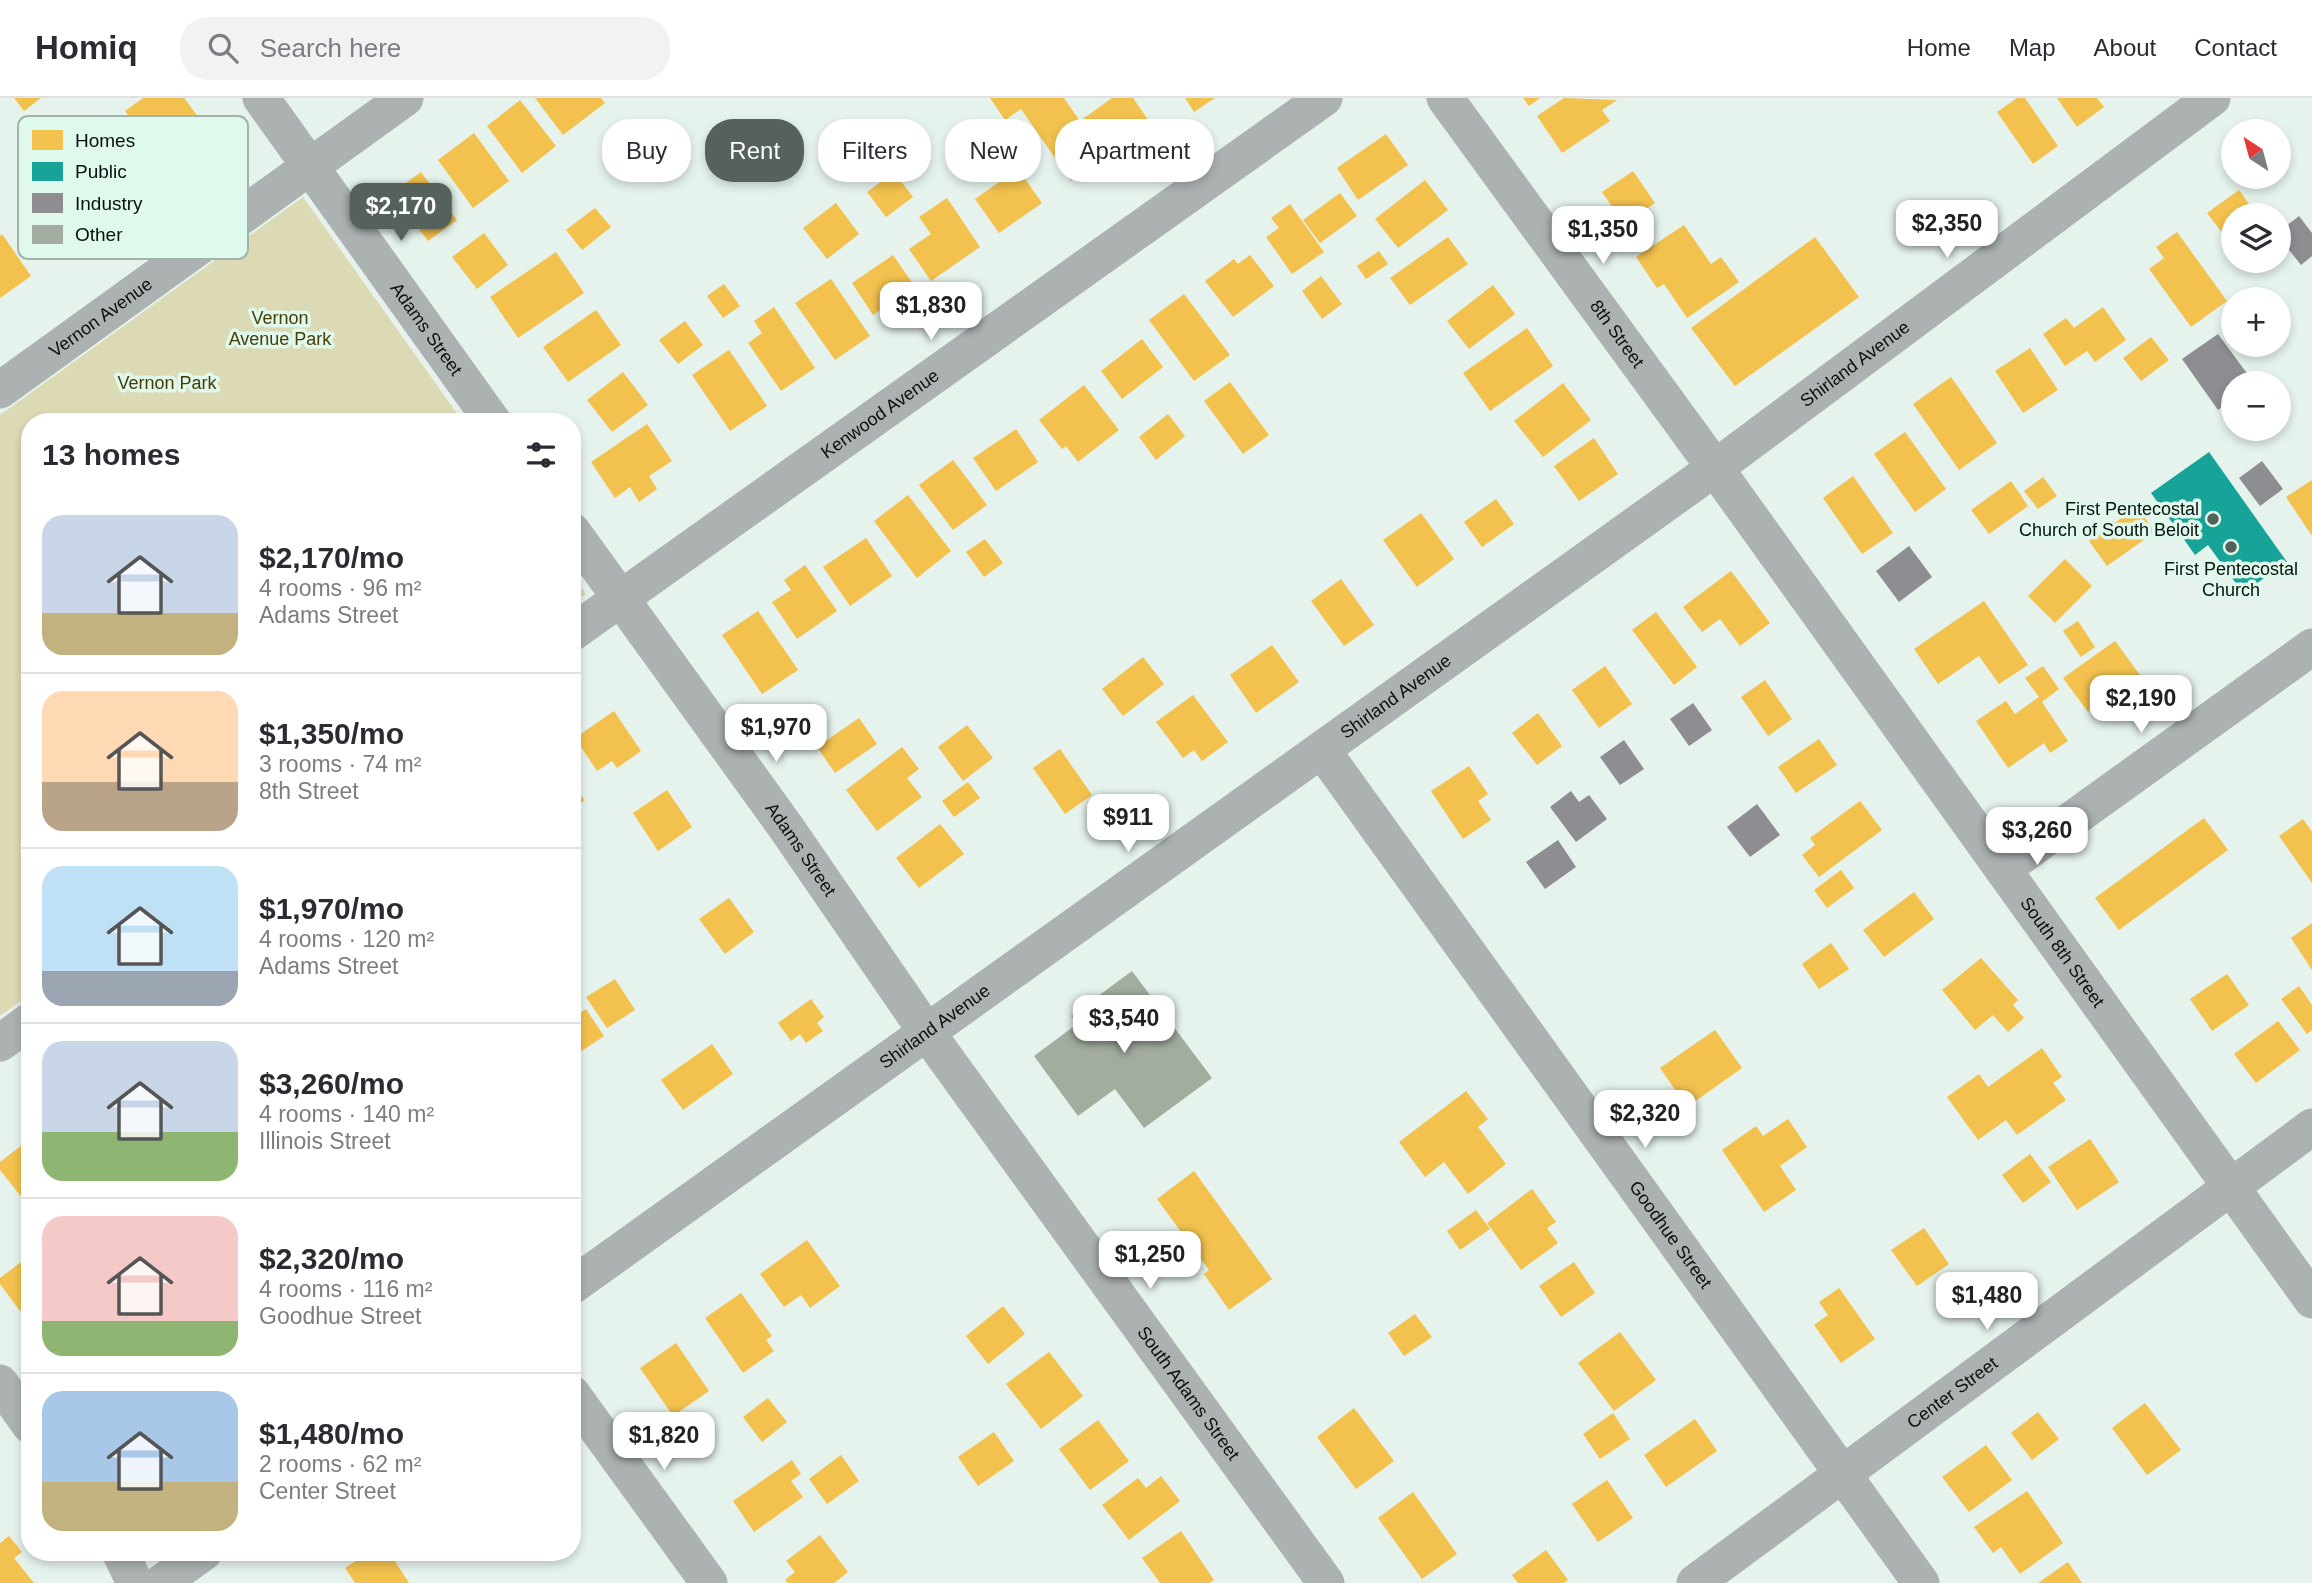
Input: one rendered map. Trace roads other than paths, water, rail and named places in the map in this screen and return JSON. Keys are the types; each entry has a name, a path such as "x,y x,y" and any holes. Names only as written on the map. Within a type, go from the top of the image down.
{"street":[{"name":"Adams Street","path":"261,98 488,413"},
{"name":"Vernon Avenue","path":"248,212 405,98"},
{"name":"Kenwood Avenue","path":"581,627 1324,98"},
{"name":"8th Street","path":"1445,98 1715,468"},
{"name":"Shirland Avenue","path":"581,1280 928,1034 1715,468 2212,98"},
{"name":"Vernon Avenue","path":"0,390 182,259"},
{"name":"South 8th Street","path":"1715,468 2228,1187 2312,1300"},
{"name":"Adams Street","path":"581,543 785,826 928,1034"},
{"path":"2003,869 2312,647"},
{"name":"Goodhue Street","path":"1322,750 1921,1583"},
{"path":"0,1043 21,1028"},
{"name":"South Adams Street","path":"928,1034 1326,1583"},
{"name":"Center Street","path":"1695,1583 2312,1127"},
{"path":"0,1383 21,1412"},
{"path":"581,1406 709,1583"},
{"path":"124,1561 135,1583"},
{"path":"161,1583 192,1561"}],"place":[{"name":"First Pentecostal Church of South Beloit","path":"2213,519"},
{"name":"First Pentecostal Church","path":"2231,547"}],"park label":[{"name":"Vernon Avenue Park","path":"280,328"},
{"name":"Vernon Park","path":"167,383"}]}
